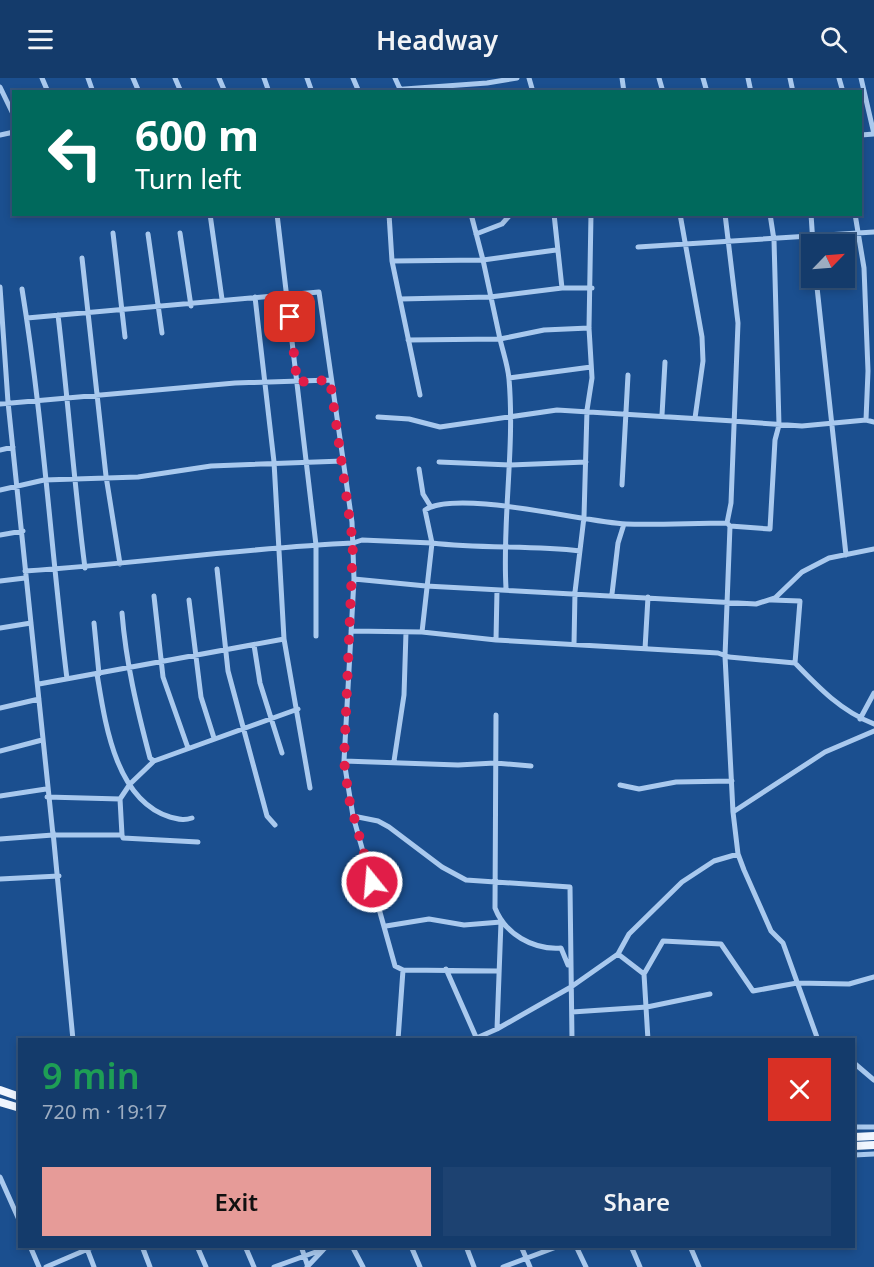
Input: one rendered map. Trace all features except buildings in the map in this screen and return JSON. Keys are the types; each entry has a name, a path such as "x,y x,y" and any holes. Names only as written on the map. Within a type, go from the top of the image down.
{"main road":[{"path":"0,1090 18,1096"},
{"path":"0,1101 18,1107"},
{"path":"855,1137 874,1136"},
{"path":"855,1146 874,1144"}],"street":[{"path":"395,78 399,89"},
{"path":"444,78 447,85"},
{"path":"386,90 517,78"},
{"path":"861,78 874,134"},
{"path":"0,87 12,112"},
{"path":"210,216 222,299"},
{"path":"277,216 316,545 316,636"},
{"path":"389,216 392,261 420,395"},
{"path":"472,216 509,378 510,465 504,547 506,588"},
{"path":"476,234 502,224 509,216"},
{"path":"554,216 556,250 562,288"},
{"path":"574,644 575,592 584,517 587,410 591,368 589,328 592,288 591,216"},
{"path":"680,216 702,337 704,361 695,418"},
{"path":"725,216 738,323 725,656 733,812 738,854 771,931 783,943 817,1038"},
{"path":"422,632 432,543 425,510 431,507 447,504 508,507 624,524 729,524 770,529 775,440 780,425 774,240 770,216"},
{"path":"811,216 813,234"},
{"path":"855,216 865,291 868,371 866,420"},
{"path":"857,235 874,232"},
{"path":"113,233 125,337"},
{"path":"180,233 191,306"},
{"path":"148,234 162,333"},
{"path":"638,248 801,237"},
{"path":"392,261 483,260 556,250"},
{"path":"82,258 90,313 106,476 120,564"},
{"path":"0,287 3,364 19,486 25,574 39,684 42,740 53,835"},
{"path":"400,299 490,297 562,288 592,288"},
{"path":"818,288 822,313 830,424 846,555"},
{"path":"22,289 38,399 53,569 67,680"},
{"path":"27,318 319,292 353,543 354,579 344,761 353,816 386,926 395,966 403,970 498,971"},
{"path":"255,297 274,462 281,548 284,639 310,788"},
{"path":"58,315 68,399 73,479 85,568"},
{"path":"408,340 500,339 544,330 589,328"},
{"path":"662,415 665,362"},
{"path":"509,378 591,368"},
{"path":"622,486 624,413 628,375"},
{"path":"0,404 235,383 265,384 330,380"},
{"path":"378,417 409,419 440,427 557,410 587,410 734,421"},
{"path":"587,410 780,425 830,424 866,420 874,422"},
{"path":"0,450 13,447"},
{"path":"0,490 44,480 106,476 140,477 211,466 343,461"},
{"path":"439,462 510,465 586,462"},
{"path":"419,469 423,494 431,507"},
{"path":"612,594 618,543 624,524"},
{"path":"0,535 22,531"},
{"path":"0,581 53,569 85,568 378,539 504,547 547,547 580,551"},
{"path":"354,579 426,586 497,590 506,588 756,604 785,590 802,572 829,558 874,549"},
{"path":"217,569 228,671 242,728 252,752 267,816 275,825"},
{"path":"496,640 497,590"},
{"path":"154,596 162,677 188,748"},
{"path":"645,649 648,597"},
{"path":"189,600 194,656 201,697 214,738"},
{"path":"766,600 800,601 795,663"},
{"path":"122,613 129,668 150,758 154,760"},
{"path":"0,628 32,623"},
{"path":"94,623 104,717 121,772 156,812 183,821 192,818"},
{"path":"351,632 422,632 496,640 718,653 725,656 795,663 832,700 874,724"},
{"path":"394,761 404,695 406,632"},
{"path":"39,684 284,639"},
{"path":"254,645 260,683 282,753"},
{"path":"860,718 874,693"},
{"path":"0,708 39,699"},
{"path":"122,835 120,800 130,784 154,760 270,717 289,714 297,709"},
{"path":"496,715 495,908 501,922 498,1029"},
{"path":"733,812 825,752 874,731"},
{"path":"0,750 42,740"},
{"path":"344,761 459,765 495,763 531,766"},
{"path":"620,785 639,789 676,782 732,781"},
{"path":"0,796 48,793 120,800"},
{"path":"48,793 73,1038"},
{"path":"353,816 378,821 389,827 442,867 466,880 570,887 569,969 573,1012 572,1038"},
{"path":"0,839 53,835 122,835 123,838 198,842"},
{"path":"446,969 474,1038 498,1029 571,987 618,954 629,934 682,882 714,861 738,854"},
{"path":"0,879 59,876"},
{"path":"386,926 429,919 464,925 501,922 535,947 561,948 569,969"},
{"path":"648,1038 644,974 663,941 722,945 753,991 796,983 849,984 874,977"},
{"path":"618,954 644,974"},
{"path":"398,1038 403,970"},
{"path":"573,1012 647,1006 710,994"},
{"path":"855,1064 874,1080"},
{"path":"855,1127 874,1127"},
{"path":"855,1155 874,1154"},
{"path":"0,1177 2,1187 18,1218"},
{"path":"31,1248 39,1267"},
{"path":"46,1267 86,1248 94,1267"},
{"path":"143,1248 150,1267"},
{"path":"198,1248 206,1267"},
{"path":"246,1248 254,1267"},
{"path":"302,1248 308,1267"},
{"path":"274,1267 325,1248"},
{"path":"308,1267 325,1248"},
{"path":"353,1248 363,1267"},
{"path":"412,1248 420,1267"},
{"path":"467,1248 474,1267"},
{"path":"522,1248 530,1267"},
{"path":"503,1267 554,1248"},
{"path":"577,1248 586,1267"},
{"path":"632,1248 640,1267"},
{"path":"691,1248 699,1267"}],"route":[{"path":"290,317 297,382 330,380 352,522 354,579 344,761 349,799 372,882"}]}
